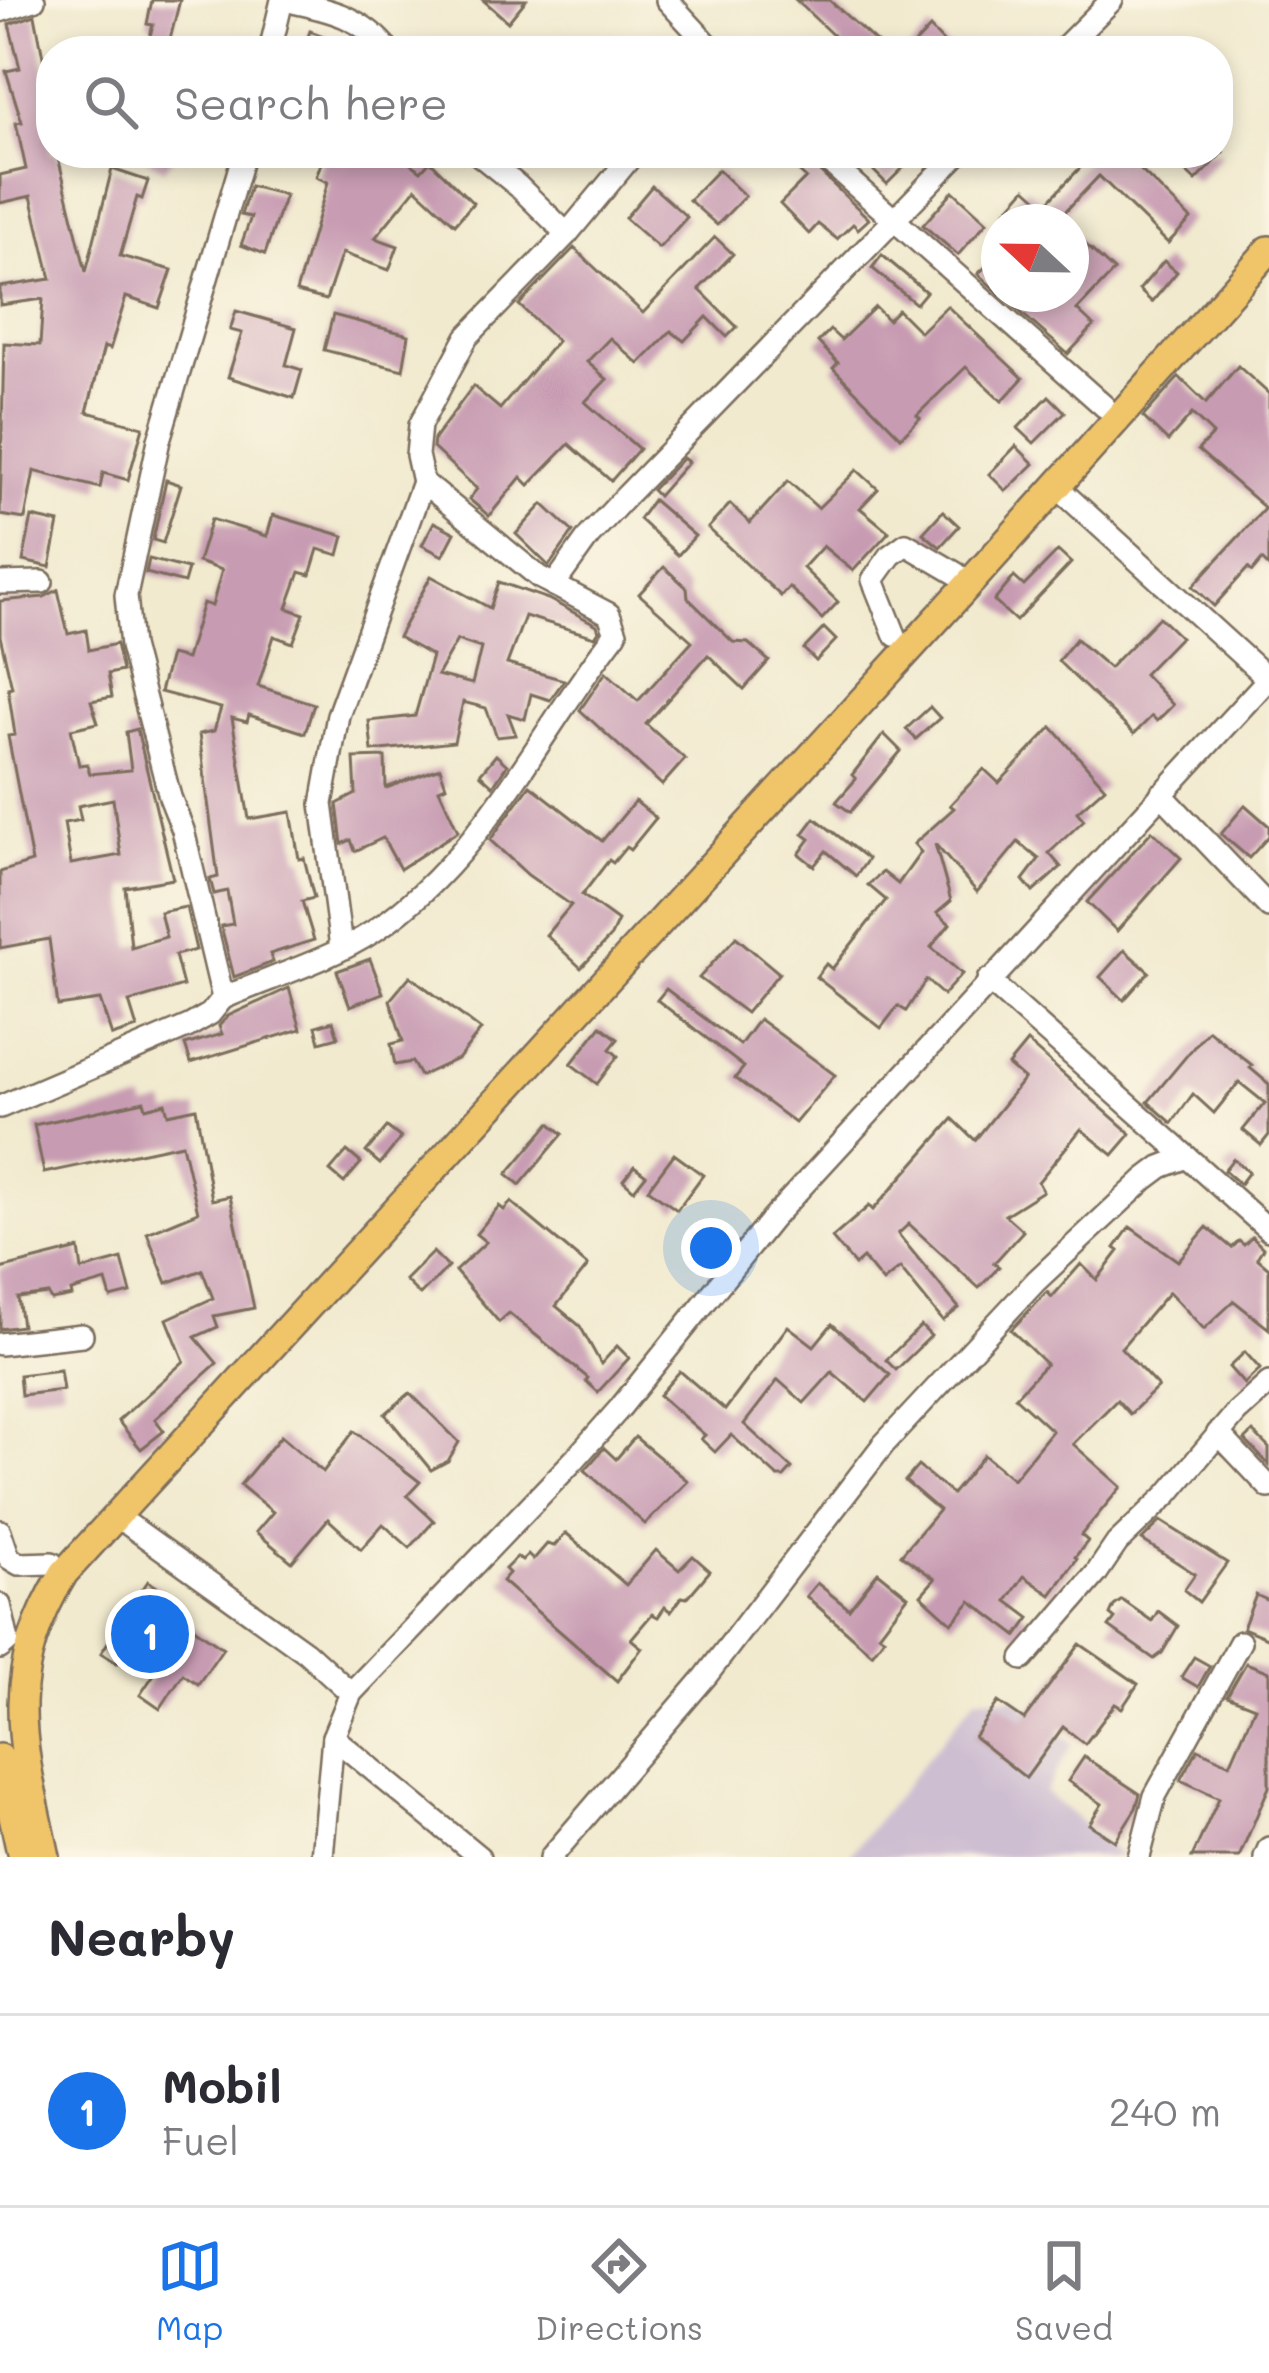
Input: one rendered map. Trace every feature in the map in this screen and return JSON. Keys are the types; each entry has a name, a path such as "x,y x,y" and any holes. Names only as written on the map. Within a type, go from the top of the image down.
{"main road":[{"path":"46,1857 15,1730 15,1687 22,1647 52,1588 546,1035 895,635 957,574 1269,226"},
{"path":"0,1673 4,1644 52,1563 1056,486 1269,250"},
{"path":"0,1757 22,1857"}],"street":[{"path":"0,11 34,0"},
{"path":"274,36 283,0 342,13 374,36"},
{"path":"667,0 700,36"},
{"path":"1076,36 1112,0"},
{"path":"223,998 183,830 131,646 126,595 159,440 240,168"},
{"path":"494,168 567,233"},
{"path":"341,947 322,804 338,715 423,482 417,455 421,425 467,338 621,168"},
{"path":"836,168 1105,407"},
{"path":"554,585 589,536 627,495 944,168"},
{"path":"0,1107 189,1026 210,1014 223,998 341,947 399,913 490,819 579,681 616,633 609,614 554,585 496,544 423,482"},
{"path":"322,1857 333,1737 351,1693 620,1408 771,1220 1269,678 1056,486"},
{"path":"895,635 872,580 891,554 906,544 957,574"},
{"path":"0,583 42,582"},
{"path":"1161,794 1269,907"},
{"path":"988,980 1269,1230"},
{"path":"551,1857 706,1676 883,1445 1036,1281 1145,1179 1187,1157"},
{"path":"0,1344 82,1335"},
{"path":"1023,1659 1117,1543 1269,1383"},
{"path":"1218,1433 1269,1487"},
{"path":"118,1517 306,1652 351,1693"},
{"path":"0,1531 9,1558 20,1564 52,1563"},
{"path":"0,1605 4,1644"},
{"path":"1139,1857 1155,1796 1240,1642"},
{"path":"333,1737 479,1857"},
{"path":"1265,1857 1269,1848"}],"shaded area":[{"path":"977,1696 1014,1698 1073,1743 1045,1792 1122,1857 848,1857"}],"building":[{"path":"152,0 180,0 171,36 150,36 153,25 147,24"},
{"path":"483,0 526,0 508,22"},
{"path":"796,0 829,0 869,36 834,36"},
{"path":"35,15 39,36 36,168 61,168 86,272 112,169 148,181 142,199 137,197 120,256 172,270 159,308 126,297 110,349 104,347 87,412 143,427 128,480 103,473 100,488 34,471 25,519 0,515 4,343 40,345 43,299 0,305 0,287 51,279 31,196 0,203 0,175 26,169 16,123 22,122 6,71 20,68 9,24"},
{"path":"319,168 437,168 473,203 455,224 416,188 375,238 398,246 389,270 342,253 326,300 296,292 328,182 316,177"},
{"path":"795,168 816,168 869,219 858,229 853,224 837,239 818,224 809,234 780,204 806,178"},
{"path":"871,168 903,168 887,184"},
{"path":"1080,168 1138,168 1191,219 1168,243 1099,176 1072,204 1046,204"},
{"path":"1182,168 1209,168 1196,181"},
{"path":"718,170 745,196 717,225 689,200"},
{"path":"250,186 285,195 265,254 241,245 251,217 241,215"},
{"path":"652,186 687,217 659,248 625,218"},
{"path":"1026,188 1044,204 1012,204"},
{"path":"953,191 981,217 981,229 958,255 923,225"},
{"path":"715,237 733,254 699,289 737,327 727,337 707,317 684,341 671,331 639,364 610,338 587,362 607,379 585,402 639,449 611,481 569,444 529,485 521,477 489,516 469,499 477,489 433,448 434,439 473,386 500,409 557,341 519,305 574,248 643,313"},
{"path":"1089,248 1114,271 1089,297"},
{"path":"882,255 926,292 916,304 872,268"},
{"path":"1164,261 1177,272 1152,302 1139,290"},
{"path":"947,306 1023,378 1002,401 966,367 901,437 833,368 838,363 818,342 830,330 841,340 875,307 888,320 898,310 920,332"},
{"path":"236,311 296,328 286,365 302,370 294,398 228,377 242,333 230,330"},
{"path":"1020,312 1079,312 1094,326 1068,354"},
{"path":"333,315 409,335 403,370 324,350"},
{"path":"1238,366 1269,394 1269,567 1262,560 1252,572 1248,568 1214,606 1193,586 1265,508 1198,450 1213,434 1192,414 1168,441 1143,417 1179,377 1206,403"},
{"path":"1049,396 1065,412 1034,443 1018,428"},
{"path":"1016,446 1034,464 1006,491 989,474"},
{"path":"683,458 688,462 658,496 652,490"},
{"path":"857,470 878,489 860,508 889,532 853,571 823,546 803,568 838,602 822,619 789,587 781,596 708,528 730,504 750,523 788,481 818,508"},
{"path":"166,480 181,485 163,543 153,540"},
{"path":"653,500 695,536 678,555 639,519"},
{"path":"543,504 573,532 549,566 516,534"},
{"path":"943,511 959,526 940,547 923,533"},
{"path":"273,515 344,536 339,555 318,549 310,575 300,572 287,608 304,614 293,643 274,636 258,686 314,704 305,733 249,715 247,722 232,718 249,819 291,812 299,859 304,858 314,898 302,901 314,940 270,954 273,962 234,977 221,926 233,924 227,891 214,894 210,879 218,877 199,734 214,731 221,708 160,692 170,655 186,659 203,603 212,606 222,570 198,562 211,519 267,536"},
{"path":"32,517 59,523 50,567 23,561"},
{"path":"434,522 455,533 443,556 422,545"},
{"path":"1058,551 1071,563 1016,621 994,601 1014,577 1024,586"},
{"path":"149,559 188,569 184,583 146,573"},
{"path":"664,567 733,642 748,643 769,661 744,689 708,655 646,724 685,759 662,785 580,710 606,672 638,701 692,641 639,594"},
{"path":"431,576 490,608 499,582 548,599 597,625 599,631 595,637 525,616 507,664 564,680 550,700 531,694 525,719 508,714 516,735 497,737 486,708 463,702 454,742 372,751 369,721 415,716 432,656 398,637","holes":["457,640 481,648 472,684 437,675"]},
{"path":"58,590 68,634 86,630 89,650 116,644 122,671 108,674 112,697 91,701 98,723 71,729 79,765 87,764 90,774 131,770 126,732 137,729 173,879 125,887 131,947 166,937 160,912 186,907 196,950 175,955 183,986 129,1002 137,1028 112,1036 100,1000 58,1006 49,939 0,948 0,872 32,862 8,736 15,735 8,688 12,687 0,636 0,601 44,597","holes":["113,799 121,855 71,864 64,823 81,820 78,806"]},
{"path":"1159,617 1180,637 1144,674 1173,705 1157,721 1152,716 1134,734 1058,661 1076,639 1109,668"},
{"path":"824,628 836,640 816,661 804,649"},
{"path":"930,707 940,718 916,739 906,729"},
{"path":"1052,727 1105,787 1077,812 1084,820 1049,853 1061,867 1033,892 1023,880 1039,859 1018,842 977,892 935,844 951,901 937,913 950,924 931,947 962,974 943,995 926,980 906,1011 898,1006 881,1028 816,977 826,964 832,969 886,900 868,885 883,872 898,884 921,852 914,844 954,808 950,805 984,769 999,783"},
{"path":"884,734 901,751 850,812 836,802"},
{"path":"496,755 507,765 493,786 480,774"},
{"path":"385,757 386,788 440,768 446,786 439,789 458,831 400,869 383,838 355,851 351,840 342,844 337,804 356,794 354,758"},
{"path":"530,785 602,841 635,801 656,818 630,850 626,847 613,863 609,860 582,895 618,921 611,936 581,968 546,935 571,905 490,840"},
{"path":"1245,805 1269,826 1269,836 1249,858 1221,834"},
{"path":"815,818 868,859 856,876 826,851 814,866 799,854 810,839 803,834"},
{"path":"1152,831 1181,858 1117,931 1087,902"},
{"path":"736,937 779,973 746,1013 699,978"},
{"path":"1124,950 1149,972 1124,1000 1100,977"},
{"path":"370,959 383,993 350,1006 337,971"},
{"path":"410,976 481,1030 459,1058 420,1076 412,1062 395,1065 391,1044 403,1041 390,1000"},
{"path":"289,988 301,1029 191,1063 185,1045 222,1034 219,1026 228,1016"},
{"path":"666,989 740,1045 759,1019 835,1075 795,1123 735,1078 744,1067 657,1000"},
{"path":"333,1021 338,1037 320,1042 316,1026"},
{"path":"601,1026 618,1039 610,1049 618,1056 597,1084 571,1064"},
{"path":"1208,1030 1269,1084 1269,1135 1261,1145 1243,1130 1265,1103 1239,1082 1214,1113 1193,1094 1172,1123 1148,1102"},
{"path":"1027,1042 1131,1134 1113,1155 1081,1129 1038,1182 1043,1191 1005,1215 1023,1231 979,1288 909,1224 898,1234 959,1308 943,1321 900,1268 883,1282 863,1258 855,1265 832,1238 869,1206 873,1210 953,1119 975,1140 1024,1079 1008,1065"},
{"path":"144,1101 146,1108 165,1103 168,1114 196,1108 212,1200 230,1196 254,1308 214,1316 218,1327 195,1337 217,1363 155,1419 164,1431 141,1449 118,1421 184,1361 167,1319 213,1298 202,1270 167,1283 147,1233 198,1212 182,1144 44,1173 34,1125"},
{"path":"550,1123 563,1134 520,1185 507,1174"},
{"path":"387,1127 401,1138 380,1164 366,1152"},
{"path":"347,1151 361,1163 344,1183 330,1171"},
{"path":"674,1154 703,1175 677,1210 648,1189"},
{"path":"1233,1159 1249,1172 1240,1184 1224,1170"},
{"path":"634,1166 646,1175 634,1190 623,1180"},
{"path":"511,1202 588,1266 556,1306 580,1326 601,1364 617,1346 629,1358 598,1392 588,1378 509,1313 499,1322 455,1271 486,1242 476,1234 499,1206 504,1210"},
{"path":"1130,1227 1178,1261 1207,1227 1232,1248 1252,1237 1263,1248 1257,1258 1269,1268 1269,1329 1234,1301 1204,1329 1169,1292 1121,1348 1158,1387 1130,1414 1117,1400 1073,1444 1121,1487 1081,1535 1088,1541 1077,1559 1051,1595 1024,1576 1007,1601 1030,1618 1017,1636 971,1601 952,1623 921,1595 935,1579 901,1555 939,1510 905,1481 918,1466 952,1494 984,1455 1013,1479 1052,1431 1015,1397 1046,1364 1011,1330 1047,1292 1052,1297 1081,1264 1097,1280"},
{"path":"79,1249 82,1270 122,1259 131,1293 111,1298 106,1281 71,1291 72,1296 18,1298 22,1326 0,1329 0,1269"},
{"path":"433,1252 448,1267 420,1295 405,1280"},
{"path":"832,1324 890,1375 867,1402 832,1372 804,1403 778,1380 744,1424 792,1468 784,1477 778,1477 731,1435 715,1452 701,1439 705,1435 659,1395 680,1371 725,1410 788,1326 814,1346"},
{"path":"921,1326 931,1336 896,1370 886,1360"},
{"path":"1245,1352 1260,1369 1244,1384 1229,1367"},
{"path":"60,1370 63,1390 21,1395 19,1375"},
{"path":"410,1393 459,1442 448,1461 431,1470 385,1414"},
{"path":"354,1431 420,1482 407,1496 434,1521 410,1548 383,1524 361,1549 328,1519 292,1562 256,1532 273,1512 240,1485 281,1436 323,1472"},
{"path":"1253,1432 1269,1448 1269,1465 1245,1440"},
{"path":"635,1437 688,1481 645,1524 585,1470 604,1448 616,1459"},
{"path":"1161,1521 1227,1563 1199,1602 1184,1590 1195,1574 1142,1540"},
{"path":"566,1533 626,1585 656,1550 679,1570 693,1556 710,1571 671,1612 665,1607 658,1617 652,1614 631,1639 642,1648 617,1681 502,1581 509,1573 505,1569 517,1557 522,1561 528,1555 533,1560"},
{"path":"878,1572 908,1596 879,1634 884,1638 872,1654 806,1596 817,1583 849,1609"},
{"path":"148,1581 164,1592 117,1663 101,1653"},
{"path":"1256,1595 1269,1601 1269,1639 1243,1628"},
{"path":"1122,1600 1152,1621 1158,1611 1178,1626 1154,1659 1109,1627 1115,1619 1110,1615 1114,1606"},
{"path":"188,1624 223,1648 198,1684 183,1674 160,1709 140,1695"},
{"path":"1080,1644 1138,1684 1122,1708 1115,1704 1085,1744 1063,1727 1026,1778 974,1737 998,1702 1024,1720"},
{"path":"1194,1657 1210,1666 1198,1687 1181,1677"},
{"path":"1246,1663 1269,1672 1269,1787 1239,1857 1192,1857 1219,1798 1181,1780 1198,1749 1230,1764 1255,1707 1227,1696"},
{"path":"1084,1757 1140,1794 1115,1841 1089,1824 1102,1804 1068,1781"}],"place":[{"name":"Mobil","path":"150,1634"}]}
